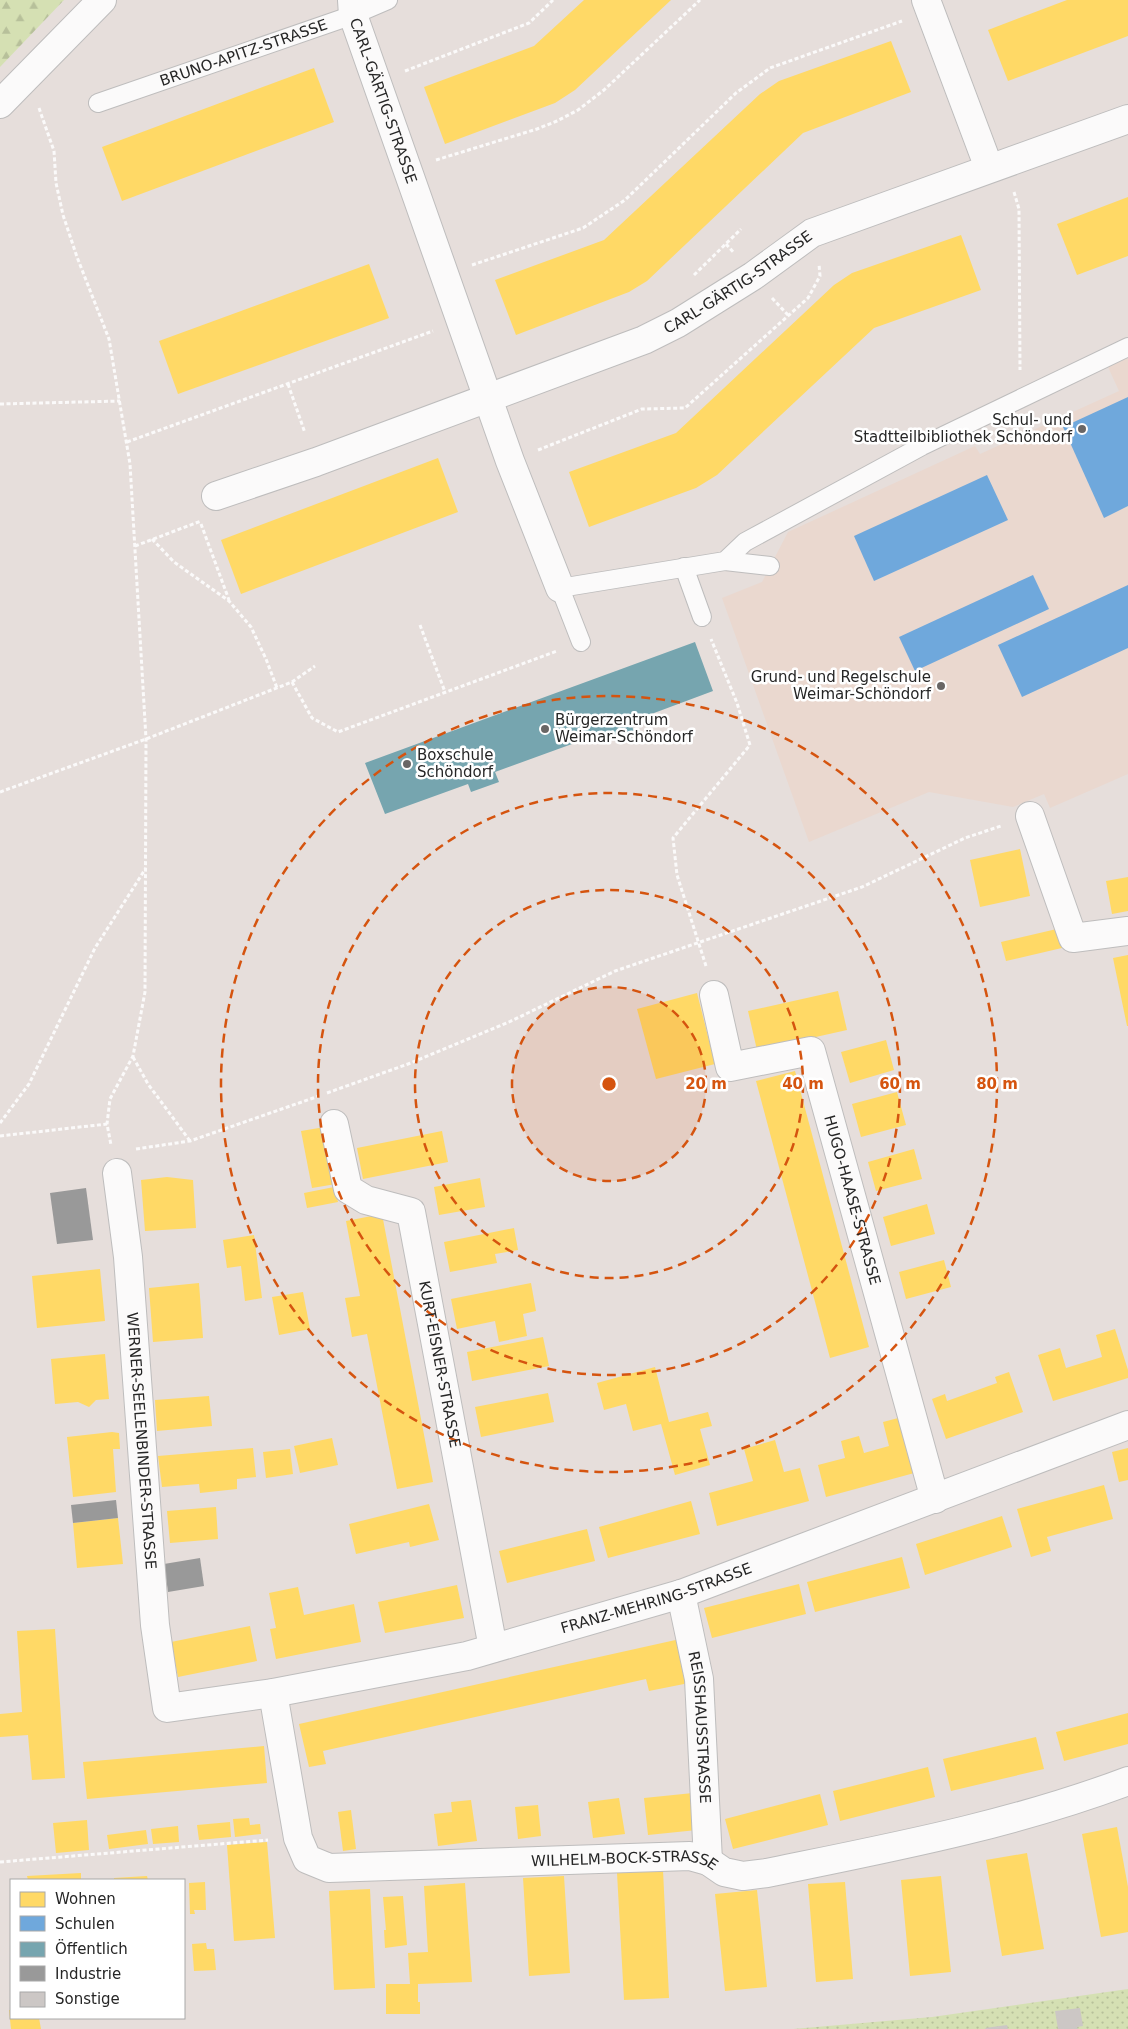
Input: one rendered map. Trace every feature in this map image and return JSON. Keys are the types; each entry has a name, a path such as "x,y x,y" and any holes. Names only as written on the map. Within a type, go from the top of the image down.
{"street":[{"path":"9,95 102,0"},
{"path":"928,6 997,166"},
{"name":"CARL-GÄRTIG-STRASSE","path":"353,7 443,275 510,461 560,588"},
{"name":"CARL-GÄRTIG-STRASSE","path":"216,496 489,399 644,340 678,323 753,276 812,233 1128,119"},
{"path":"1028,809 1073,938 1128,931"},
{"name":"HUGO-HAASE-STRASSE","path":"714,995 730,1067 811,1051 935,1499"},
{"name":"KURT-EISNER-STRASSE","path":"334,1124 348,1189 366,1200 411,1212 494,1648"},
{"name":"WERNER-SEELENBINDER-STRASSE","path":"117,1173 128,1257 155,1625 167,1708"},
{"name":"FRANZ-MEHRING-STRASSE","path":"167,1708 272,1693 467,1656 681,1594 1128,1425"},
{"name":"REISSHAUSSTRASSE","path":"681,1594 699,1679 708,1861"},
{"name":"WILHELM-BOCK-STRASSE","path":"272,1693 298,1838 307,1858 329,1868 690,1856 708,1861 724,1872 743,1876 946,1836 1081,1799 1128,1781"}],"lane":[{"name":"BRUNO-APITZ-STRASSE","path":"98,102 353,7 388,0"},
{"path":"725,561 745,542 905,455 1023,396 1128,347"},
{"path":"581,642 560,588 725,561 770,566"},
{"path":"684,567 702,617"}],"path":[{"path":"377,83 529,23 553,0"},
{"path":"407,169 537,129 558,121 578,110 604,90 700,0"},
{"path":"443,275 583,228 625,200 736,93 770,68 928,6"},
{"path":"0,1136 107,1124 110,1099 133,1056 145,992 146,739 127,442 110,339 77,257 63,215 56,184 54,151 40,108 9,95"},
{"path":"997,166 1019,209 1020,379"},
{"path":"510,461 642,408 685,408 808,298 820,276 819,250 812,233"},
{"path":"127,442 460,321"},
{"path":"288,384 299,418"},
{"path":"0,404 120,402"},
{"path":"135,546 222,513 216,496"},
{"path":"200,521 229,601"},
{"path":"152,539 174,562 229,601 251,626 277,688"},
{"path":"700,943 677,875 673,838 750,745 737,703 702,617"},
{"path":"420,625 446,692"},
{"path":"292,682 312,718 338,732 581,642"},
{"path":"0,792 146,739 277,688 292,682 315,666"},
{"path":"134,1149 190,1141 408,1064 510,1022 615,971 862,887 1028,809"},
{"path":"0,1123 29,1084 95,948 146,868"},
{"path":"133,1056 148,1084 190,1141"},
{"path":"110,1144 118,1145"},
{"path":"0,1862 298,1838"}],"shaded area":[{"name":"Grund- und Regelschule Weimar-Schöndorf","path":"1128,358 1128,774 1050,808 1044,794 1013,807 929,792 809,842 722,598 762,582 788,532 975,446 980,454 1119,391 1108,367"}],"green space":[{"path":"0,0 64,0 0,67"},
{"path":"1128,1989 1128,2029 793,2029 932,2017"}],"building: Wohnen":[{"path":"584,0 671,0 575,90 555,103 445,144 424,87 534,46"},
{"path":"1067,0 1128,0 1128,36 1008,81 988,30"},
{"path":"891,41 911,92 803,133 647,281 629,292 516,335 495,280 604,240 760,94 779,81"},
{"path":"314,68 334,122 122,201 102,147"},
{"path":"1128,197 1128,256 1077,275 1057,224"},
{"path":"961,235 981,290 874,328 717,475 696,488 589,527 569,472 676,433 834,285 852,273"},
{"path":"369,264 389,318 178,394 159,341"},
{"path":"438,458 458,512 241,594 221,540"},
{"path":"1020,849 1030,896 980,907 970,860"},
{"path":"1128,877 1128,911 1112,914 1106,881"},
{"path":"1061,928 1066,947 1006,961 1001,942"},
{"path":"1128,955 1128,1026 1127,1026 1113,958"},
{"path":"838,991 847,1030 757,1050 748,1011"},
{"path":"697,993 715,1064 656,1079 637,1009"},
{"path":"886,1040 894,1070 850,1083 841,1052"},
{"path":"795,1071 869,1347 830,1358 756,1081"},
{"path":"897,1092 906,1125 861,1137 852,1104"},
{"path":"331,1126 342,1183 312,1188 301,1131"},
{"path":"442,1131 448,1162 363,1179 357,1148"},
{"path":"914,1149 922,1179 876,1191 868,1162"},
{"path":"167,1177 193,1180 196,1228 145,1231 141,1180"},
{"path":"480,1178 485,1207 439,1215 434,1187"},
{"path":"334,1187 338,1202 307,1208 304,1193"},
{"path":"927,1204 935,1234 891,1246 883,1217"},
{"path":"382,1214 433,1482 397,1489 367,1334 352,1337 345,1298 360,1296 346,1221"},
{"path":"514,1228 518,1250 495,1254 497,1263 450,1272 444,1242"},
{"path":"254,1235 262,1298 245,1301 241,1266 227,1268 223,1240"},
{"path":"944,1260 951,1287 906,1299 899,1272"},
{"path":"100,1269 105,1321 37,1328 32,1276"},
{"path":"199,1283 203,1338 153,1342 149,1288"},
{"path":"531,1283 536,1311 523,1314 527,1336 499,1342 495,1321 457,1329 451,1299"},
{"path":"303,1292 310,1329 279,1335 272,1297"},
{"path":"1115,1329 1128,1370 1128,1378 1053,1401 1038,1355 1060,1348 1066,1368 1102,1357 1096,1335"},
{"path":"543,1337 549,1366 472,1381 467,1352"},
{"path":"105,1354 109,1399 96,1400 89,1407 78,1402 55,1404 51,1359"},
{"path":"655,1367 669,1422 708,1412 712,1426 700,1429 710,1465 675,1475 661,1424 633,1431 626,1404 604,1410 597,1383"},
{"path":"1009,1372 1023,1412 946,1439 932,1399 945,1394 947,1401 997,1383 995,1377"},
{"path":"548,1393 554,1422 481,1437 475,1407"},
{"path":"209,1396 212,1426 157,1431 155,1400"},
{"path":"902,1417 918,1472 826,1497 818,1465 845,1458 841,1441 859,1436 864,1453 889,1446 883,1422"},
{"path":"112,1432 119,1433 120,1449 113,1449 116,1492 73,1497 67,1437"},
{"path":"332,1438 338,1465 300,1473 294,1446"},
{"path":"775,1440 784,1472 800,1468 809,1501 717,1526 709,1493 753,1481 744,1449"},
{"path":"253,1448 256,1477 237,1479 237,1489 200,1493 199,1484 162,1487 158,1456"},
{"path":"1128,1448 1128,1480 1119,1482 1112,1452"},
{"path":"290,1449 293,1474 266,1478 263,1452"},
{"path":"1104,1485 1113,1519 1047,1537 1051,1551 1031,1557 1017,1509"},
{"path":"691,1501 700,1534 608,1558 599,1527"},
{"path":"429,1504 439,1540 410,1547 409,1542 356,1554 349,1524"},
{"path":"216,1507 218,1539 170,1543 167,1511"},
{"path":"1002,1516 1012,1547 925,1575 916,1544"},
{"path":"118,1518 123,1564 77,1568 73,1523"},
{"path":"587,1529 595,1561 507,1583 499,1551"},
{"path":"902,1557 910,1588 815,1612 807,1582"},
{"path":"799,1584 806,1614 712,1638 704,1608"},
{"path":"457,1585 464,1618 385,1633 378,1602"},
{"path":"298,1587 304,1615 354,1604 361,1642 276,1659 270,1629 276,1628 269,1593"},
{"path":"250,1626 257,1661 178,1677 171,1642"},
{"path":"55,1629 65,1778 32,1780 28,1735 0,1737 0,1714 22,1712 17,1631"},
{"path":"680,1639 689,1683 649,1691 646,1679 323,1751 326,1764 309,1767 299,1724"},
{"path":"1128,1713 1128,1744 1064,1761 1056,1732"},
{"path":"1036,1737 1044,1769 951,1791 943,1759"},
{"path":"264,1746 267,1783 87,1799 83,1762"},
{"path":"928,1767 935,1797 840,1821 833,1791"},
{"path":"693,1793 697,1830 648,1835 644,1798"},
{"path":"820,1794 828,1825 733,1849 725,1819"},
{"path":"619,1798 625,1834 593,1838 588,1802"},
{"path":"471,1800 477,1841 438,1846 434,1814 452,1812 451,1802"},
{"path":"538,1805 541,1836 518,1839 515,1807"},
{"path":"351,1810 356,1849 343,1851 338,1812"},
{"path":"249,1818 250,1825 260,1824 261,1834 235,1837 233,1819"},
{"path":"87,1820 89,1850 56,1853 53,1823"},
{"path":"230,1822 231,1837 199,1840 197,1825"},
{"path":"178,1826 179,1842 153,1844 151,1829"},
{"path":"1117,1827 1128,1887 1128,1932 1101,1937 1082,1834"},
{"path":"146,1830 148,1844 109,1849 107,1835"},
{"path":"267,1842 275,1938 234,1941 227,1845"},
{"path":"1027,1853 1044,1949 1002,1956 986,1860"},
{"path":"663,1870 669,1998 624,2000 617,1873"},
{"path":"81,1873 81,1879 28,1879 27,1876"},
{"path":"147,1876 148,1879 114,1879"},
{"path":"564,1876 570,1973 529,1976 523,1878"},
{"path":"941,1876 951,1972 910,1976 901,1880"},
{"path":"205,1882 206,1910 194,1910 195,1914 190,1914 189,1883"},
{"path":"845,1882 853,1979 816,1982 808,1884"},
{"path":"465,1883 472,1982 418,1984 420,2014 386,2014 386,1984 410,1984 408,1953 428,1952 424,1886"},
{"path":"370,1889 375,1988 334,1990 329,1891"},
{"path":"757,1890 767,1987 725,1991 715,1894"},
{"path":"403,1896 407,1945 385,1948 384,1930 386,1930 383,1897"},
{"path":"206,1943 207,1949 214,1949 216,1970 194,1971 192,1944"},
{"path":"9,2010 10,2019 39,2019 41,2029 11,2029"}],"building: Schulen":[{"path":"1128,397 1128,506 1104,518 1063,427"},
{"path":"987,475 1008,520 874,581 854,536"},
{"path":"1033,575 1049,609 915,671 899,637"},
{"path":"1128,585 1128,648 1022,697 998,645"}],"building: Öffentlich":[{"name":"Bürgerzentrum Weimar-Schöndorf","path":"695,642 713,691 630,722 634,731 609,740 605,732 495,772 499,782 471,792 468,784 385,814 365,763"}],"building: Industrie":[{"path":"86,1188 93,1240 57,1244 50,1193"},
{"path":"116,1500 118,1518 73,1523 71,1505"},
{"path":"200,1558 204,1586 168,1592 164,1564"}],"building: Sonstige":[{"path":"1080,2008 1083,2026 1077,2027 1078,2029 1058,2029 1055,2011"},
{"path":"1007,2025 1008,2029 985,2028"}],"place":[{"name":"Schul- und Stadtteilbibliothek Schöndorf","path":"1082,429"},
{"name":"Grund- und Regelschule Weimar-Schöndorf","path":"941,686"},
{"name":"Bürgerzentrum Weimar-Schöndorf","path":"545,729"},
{"name":"Boxschule Schöndorf","path":"407,764"}]}
